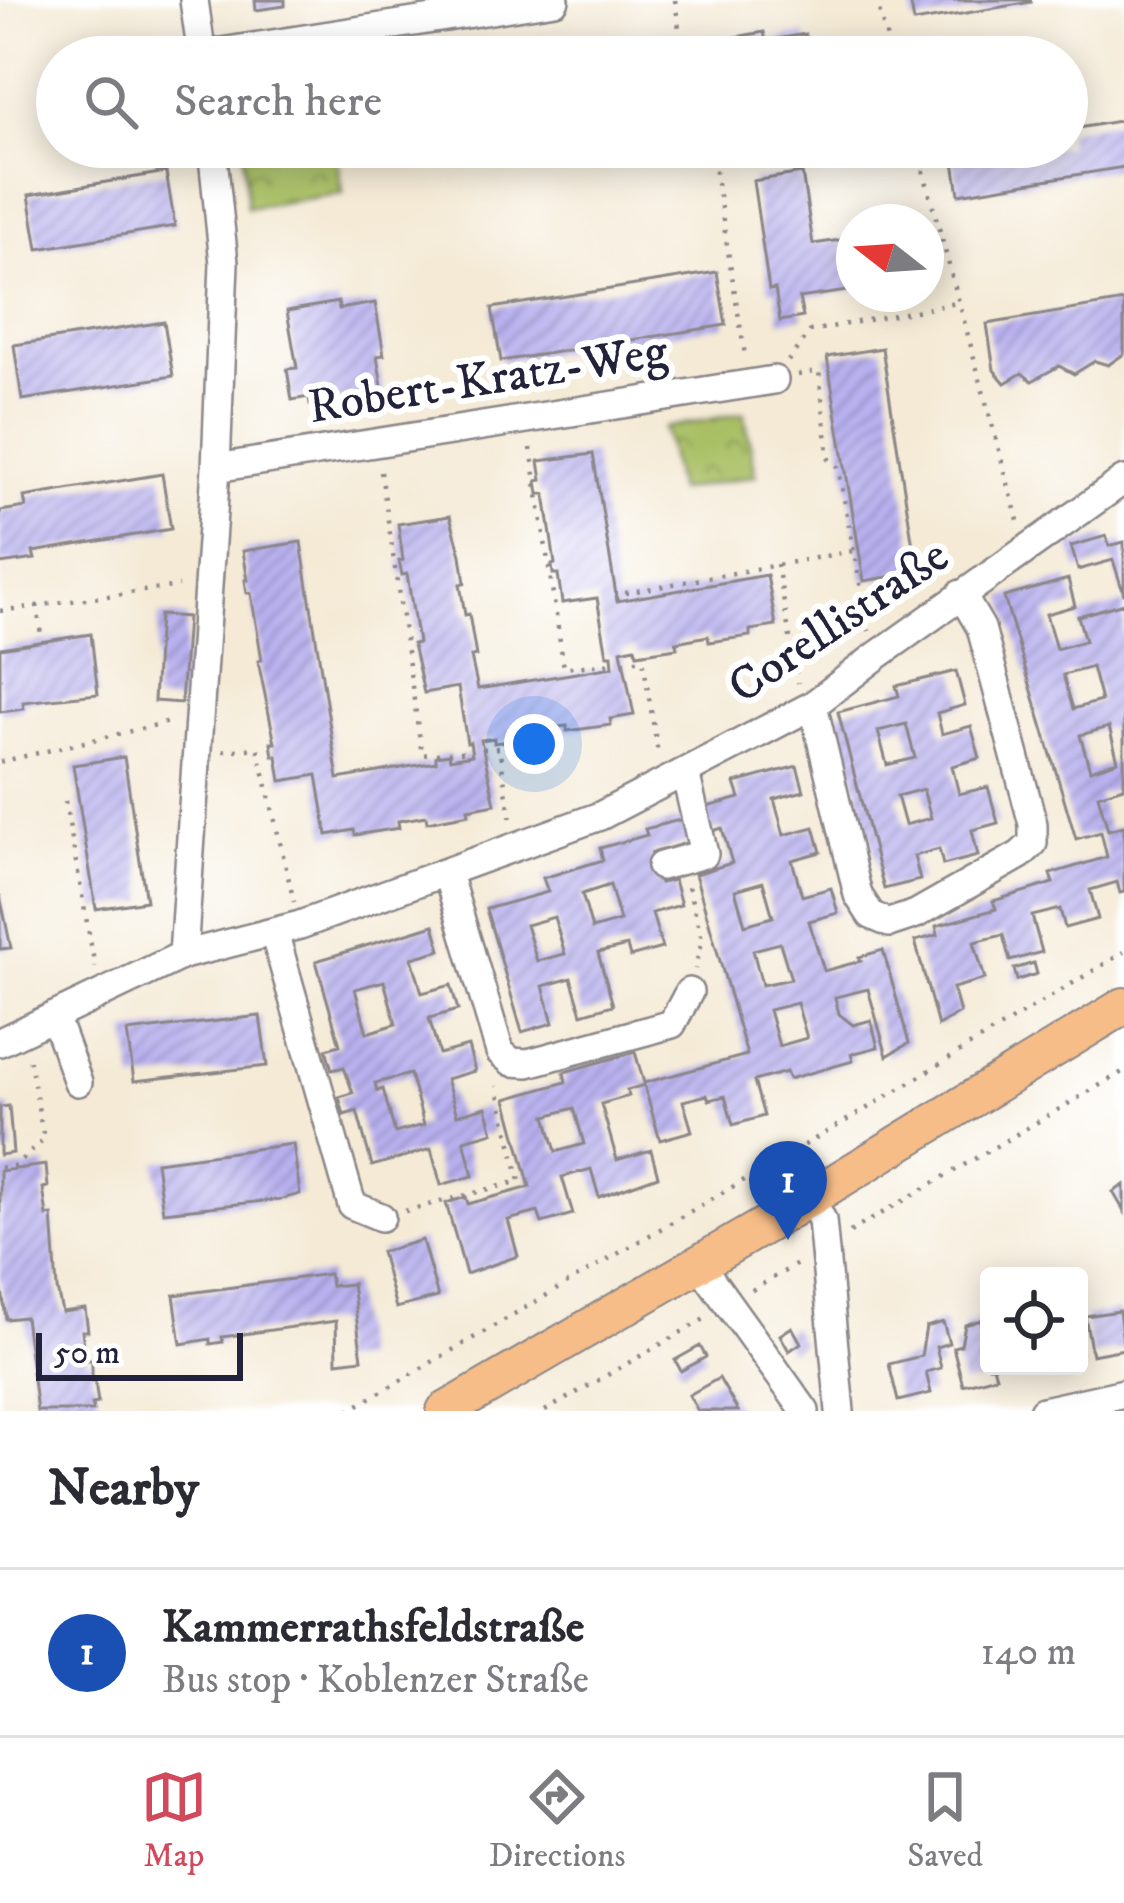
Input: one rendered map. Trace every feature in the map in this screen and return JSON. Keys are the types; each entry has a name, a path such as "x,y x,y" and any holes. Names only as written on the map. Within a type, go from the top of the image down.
{"main road":[{"path":"445,1411 698,1262 800,1181 1124,1006"}],"street":[{"path":"194,0 199,36"},
{"path":"328,36 555,0"},
{"path":"183,955 216,468 224,263 214,168"},
{"name":"Robert-Kratz-Weg","path":"216,468 761,382"},
{"name":"Corellistraße","path":"12,1037 183,955 287,928 600,816 808,708 1124,480"},
{"path":"808,708 858,895 871,915 889,922 916,914 1020,855 1033,843 1033,824 981,628 962,594"},
{"path":"671,863 704,854 674,778"},
{"path":"447,873 500,1052 506,1058 528,1064 673,1024 689,992"},
{"path":"287,928 352,1205 381,1217"},
{"path":"54,1016 78,1082"},
{"path":"800,1181 822,1220 840,1411"},
{"path":"698,1262 805,1411"},
{"path":"1043,1411 1124,1393"}],"path":[{"path":"675,0 680,36"},
{"path":"876,0 886,36"},
{"path":"715,168 761,382"},
{"path":"923,168 1026,548"},
{"path":"761,382 810,331 960,303"},
{"path":"761,382 819,371 830,460 838,467 874,657"},
{"path":"526,419 564,668 613,662"},
{"path":"376,442 422,755 472,751"},
{"path":"625,592 853,551"},
{"path":"777,564 808,708"},
{"path":"0,611 208,582"},
{"path":"37,605 40,635"},
{"path":"623,662 643,659 674,778"},
{"path":"0,762 161,723 199,721"},
{"path":"228,751 258,748 287,928"},
{"path":"483,749 499,748 517,849"},
{"path":"65,801 100,994"},
{"path":"671,863 702,939 689,992"},
{"path":"348,1411 1124,952"},
{"path":"0,1168 14,1166 44,1140 12,1037"},
{"path":"381,1217 520,1181 496,1081 506,1058"},
{"path":"922,1189 1124,1071"},
{"path":"784,1155 800,1181"},
{"path":"719,1195 727,1205"},
{"path":"545,1411 685,1330"}],"green space":[{"path":"244,168 339,168 343,193 247,208"},
{"path":"744,413 756,475 677,491 664,428"}],"building":[{"path":"255,0 285,0 285,6 256,10"},
{"path":"910,0 1030,0 1031,2 914,22"},
{"path":"1124,120 1124,167 959,194 955,168 1088,168 1088,126"},
{"path":"166,172 175,226 38,249 29,195"},
{"path":"802,173 813,244 836,241 836,293 799,298 803,317 780,321 775,289 769,290 753,181"},
{"path":"717,272 726,325 501,361 492,308"},
{"path":"1124,301 1124,354 1108,365 1095,361 1074,374 1059,366 1032,381 1022,373 1005,383 994,370 987,324"},
{"path":"338,302 339,309 375,303 384,355 377,356 383,392 310,405 309,397 292,400 287,369 297,368 287,311"},
{"path":"164,322 173,376 22,400 14,345"},
{"path":"882,348 917,572 864,581 827,357"},
{"path":"593,454 617,601 767,575 776,626 750,630 750,636 676,642 677,648 637,654 635,647 621,650 634,715 610,719 611,725 567,731 567,726 549,728 534,731 535,737 494,743 494,738 481,740 495,804 427,822 426,816 398,821 399,828 327,835 317,775 281,781 277,756 273,756 271,743 275,743 243,551 301,542 338,779 436,762 436,756 472,755 458,687 424,693 413,644 418,643 407,574 402,575 399,561 403,560 398,524 450,516 461,555 465,583 460,584 465,615 469,614 478,689 613,667 597,598 562,603 558,574 553,574 545,494 539,494 537,481 542,480 539,461"},
{"path":"162,474 171,529 33,552 35,559 0,564 0,511 26,507 24,497"},
{"path":"1106,536 1109,546 1124,542 1124,595 1113,560 1078,570 1071,546"},
{"path":"1068,579 1075,606 1046,614 1056,649 1085,641 1078,616 1124,603 1124,787 1098,795 1108,830 1124,826 1124,892 1120,893 1117,882 1090,890 1098,919 1065,928 1060,909 1032,916 1042,952 1010,961 1003,935 974,942 985,979 953,988 960,1013 938,1026 915,941 938,935 936,926 996,909 993,901 1053,883 1050,874 1107,857 1101,832 1076,839 1004,597","holes":["1092,667 1101,701 1073,709 1063,675","1109,727 1118,761 1090,770 1080,735"]},
{"path":"159,615 187,617 181,703 154,701"},
{"path":"91,634 98,694 23,702 24,709 0,712 0,648"},
{"path":"956,671 965,705 937,713 942,734 971,726 980,758 952,766 959,794 988,787 998,823 972,830 978,856 943,865 939,849 914,856 920,880 884,889 838,712 899,696 896,686","holes":["906,724 915,758 887,765 878,731","923,789 931,818 905,825 897,796"]},
{"path":"124,757 146,901 96,909 73,765"},
{"path":"797,766 804,791 774,799 784,835 814,827 821,852 792,860 802,896 831,888 838,913 809,921 824,971 883,950 909,1043 887,1056 868,989 835,997 839,1014 853,1025 871,1020 878,1047 851,1054 853,1061 789,1079 786,1072 754,1081 764,1116 733,1125 725,1096 709,1100 707,1095 683,1101 692,1131 660,1140 644,1085 627,1090 629,1096 601,1104 617,1160 651,1150 658,1176 599,1197 591,1169 562,1177 573,1214 542,1223 538,1212 508,1220 518,1256 466,1274 446,1203 466,1197 468,1204 530,1187 506,1099 566,1082 564,1072 635,1052 644,1083 747,1055 695,874 732,863 722,828 710,832 703,808 740,798 735,783","holes":["763,882 773,917 745,925 735,890","780,943 791,979 762,985 753,950","797,1003 807,1038 779,1046 769,1010","574,1108 584,1144 556,1152 546,1116"]},
{"path":"691,817 697,840 652,853 660,883 674,880 681,905 652,913 662,948 630,957 627,946 598,953 613,1005 582,1014 571,978 543,986 553,1023 522,1032 486,909 548,892 543,878 603,860 600,848 647,835 645,829","holes":["610,885 620,921 592,929 582,894","554,917 565,954 537,961 526,925"]},
{"path":"0,895 11,948 0,949"},
{"path":"434,925 441,950 412,958 422,993 451,985 458,1010 429,1018 439,1054 468,1046 475,1071 446,1079 457,1115 486,1107 493,1132 464,1140 473,1176 441,1185 431,1149 372,1166 357,1111 344,1115 339,1097 353,1093 344,1067 332,1070 326,1049 340,1045 316,961","holes":["384,981 396,1024 367,1033 355,989","410,1074 424,1125 395,1133 383,1089 377,1091 375,1083"]},
{"path":"1034,963 1037,974 1017,980 1014,969"},
{"path":"260,1016 267,1066 134,1081 127,1032"},
{"path":"9,1106 13,1153 0,1155 0,1107"},
{"path":"293,1144 300,1194 163,1212 156,1162"},
{"path":"46,1165 48,1187 43,1188 47,1216 52,1215 57,1289 62,1312 85,1309 86,1360 92,1360 98,1403 92,1404 93,1411 37,1411 25,1317 6,1319 0,1275 0,1171"},
{"path":"1124,1185 1124,1211 1113,1192"},
{"path":"422,1240 438,1297 396,1308 381,1252"},
{"path":"329,1274 331,1286 352,1284 362,1359 337,1362 336,1321 222,1337 223,1342 210,1344 210,1339 181,1344 174,1295"},
{"path":"1119,1311 1124,1349 1092,1355 1088,1316"},
{"path":"980,1320 980,1375 996,1376 963,1385 953,1347 961,1345 965,1325"},
{"path":"943,1322 949,1343 936,1347 941,1368 926,1372 931,1393 898,1401 889,1364 921,1356 926,1327"},
{"path":"792,1327 801,1343 789,1351 780,1335"},
{"path":"700,1346 706,1357 681,1371 675,1360"},
{"path":"719,1378 738,1411 698,1411 689,1395"}],"place":[{"name":"Kammerrathsfeldstraße","path":"788,1240"}]}
